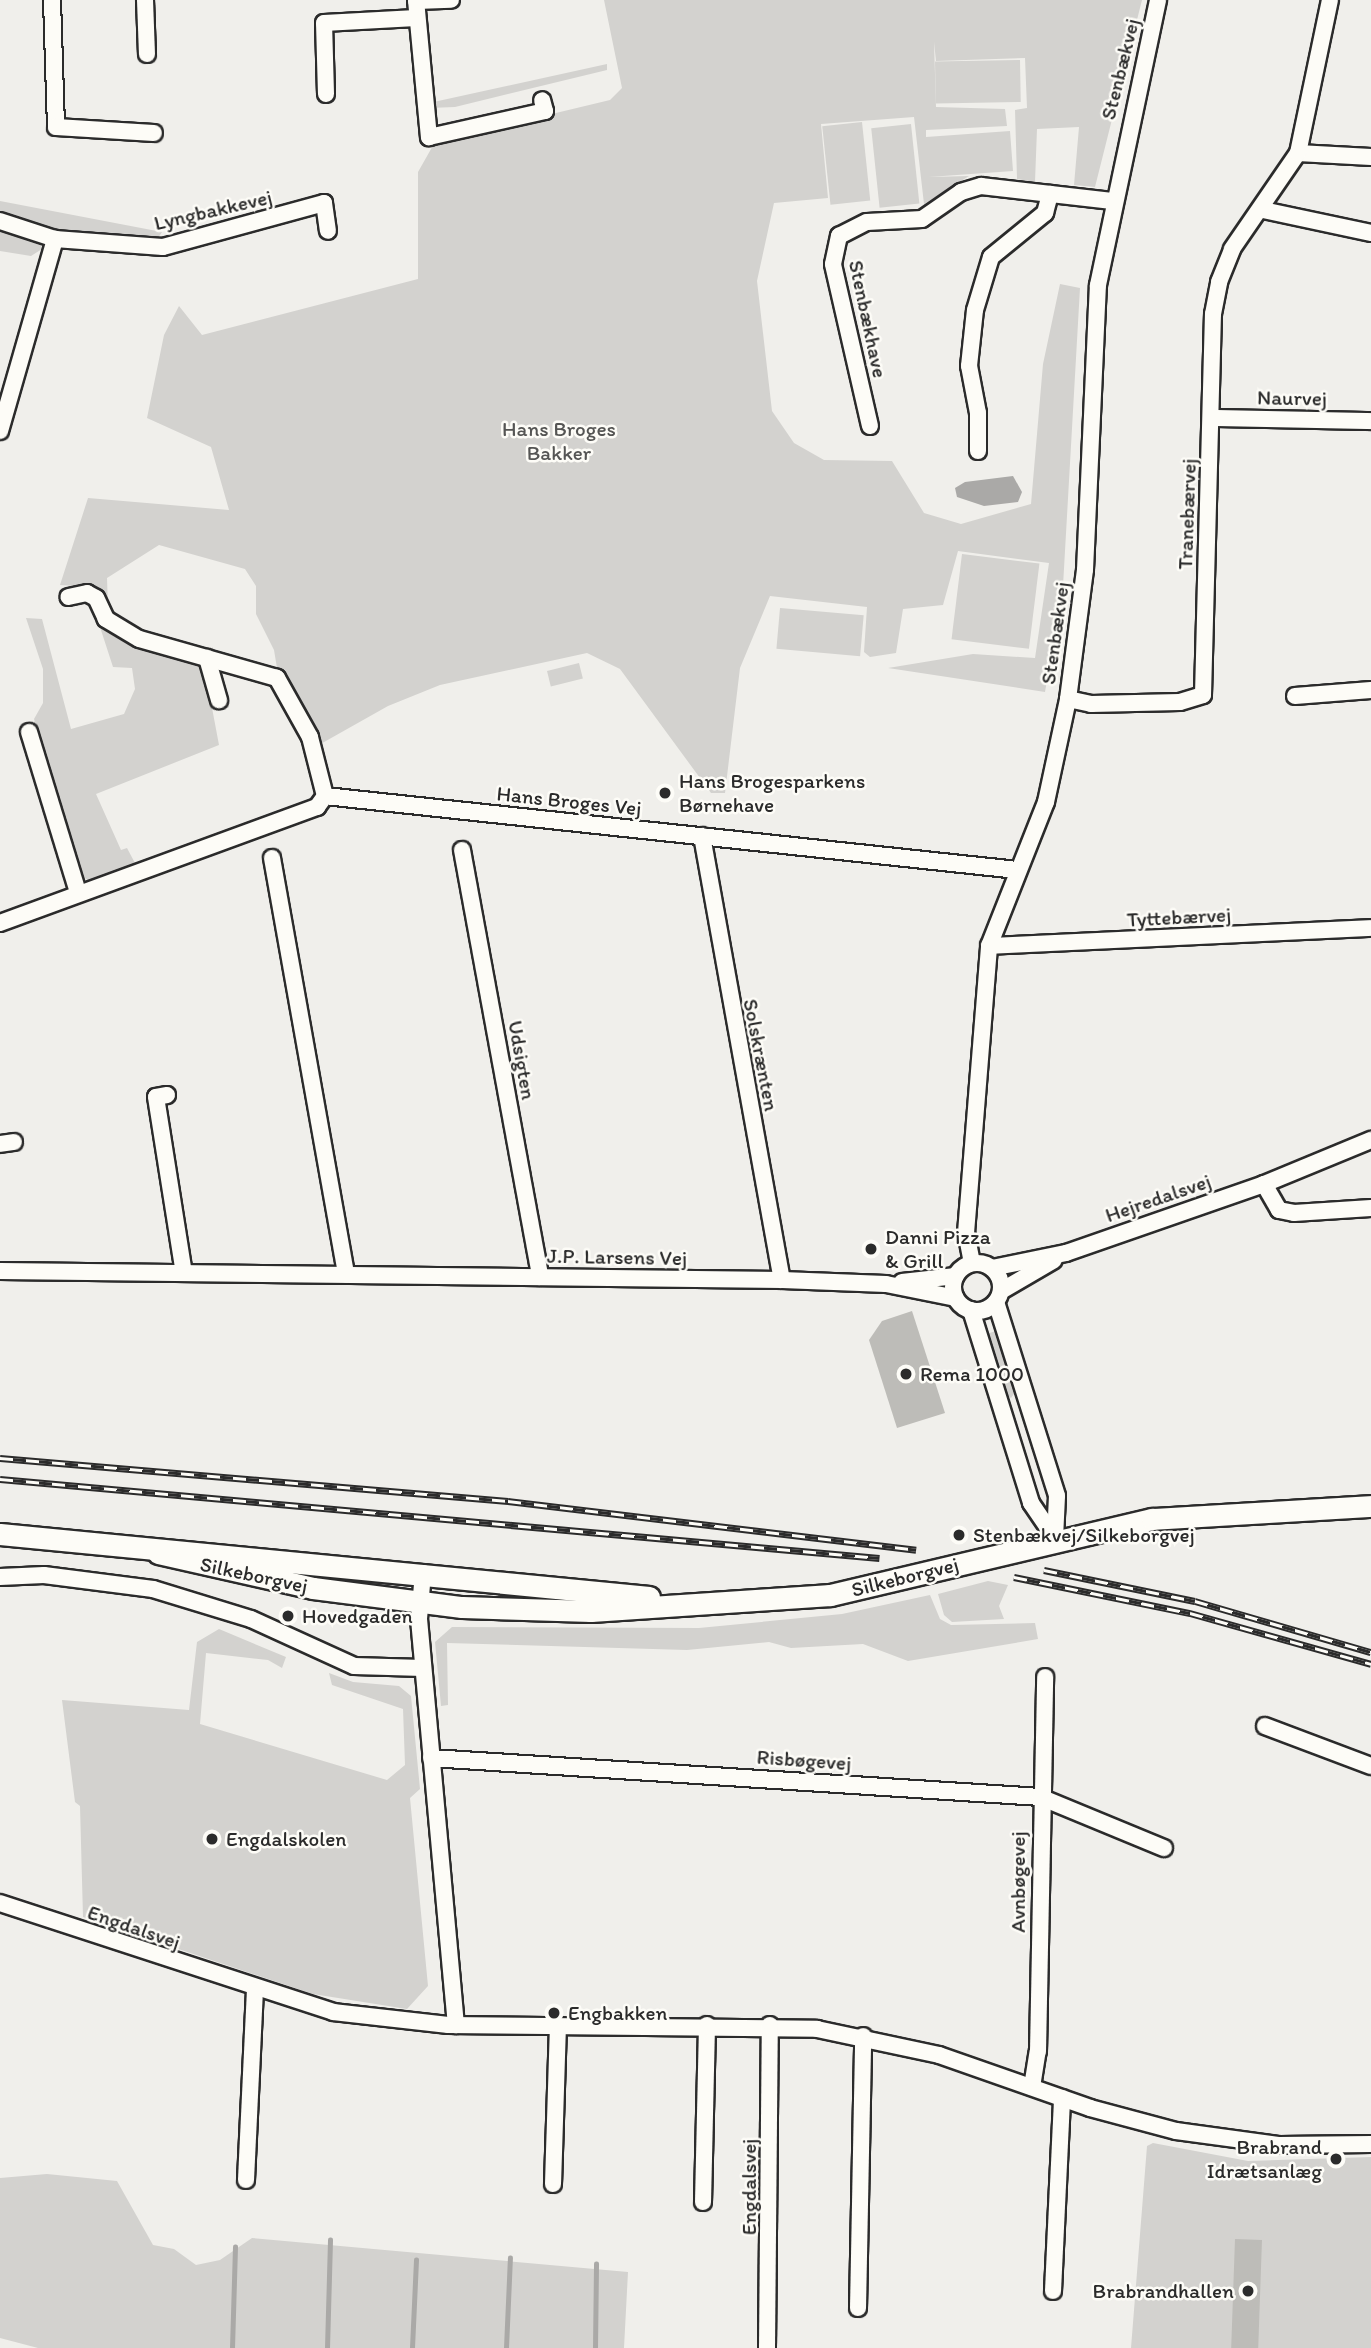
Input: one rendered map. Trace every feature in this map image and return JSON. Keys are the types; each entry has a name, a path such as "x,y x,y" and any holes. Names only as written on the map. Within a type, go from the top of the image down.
{"main road":[{"name":"Silkeborgvej","path":"0,1534 158,1553 313,1588 420,1602 591,1611 686,1601 830,1595 1055,1538 1152,1520 1371,1507"},
{"name":"Silkeborgvej","path":"158,1553 238,1554 686,1601"}],"street":[{"path":"52,0 56,127 154,133"},
{"path":"145,0 147,54"},
{"path":"326,94 324,23 451,0"},
{"name":"Stenbækvej","path":"972,1263 966,1233 989,946 1046,802 1068,699 1085,570 1098,285 1112,201 1158,0"},
{"name":"Tranebærvej","path":"1068,699 1091,704 1180,702 1203,695 1219,282 1232,249 1263,210 1298,153 1329,0"},
{"path":"416,6 429,137 545,111 542,100"},
{"path":"1298,153 1371,158"},
{"name":"Stenbækhave","path":"870,426 833,264 839,236 867,222 922,219 961,192 981,186 1112,201"},
{"path":"978,451 978,414 969,366 975,310 991,257 1045,213 1050,194"},
{"name":"Lyngbakkevej","path":"0,220 55,239 163,247 324,203 328,231"},
{"path":"1263,210 1371,233"},
{"path":"0,431 55,239"},
{"name":"Naurvej","path":"1212,418 1371,421"},
{"path":"0,923 78,892 306,811 325,796 310,737 277,678 119,630 87,593 68,597"},
{"path":"207,657 219,700"},
{"path":"1295,696 1371,691"},
{"path":"29,732 78,892"},
{"name":"Hans Broges Vej","path":"325,796 1017,870"},
{"name":"Solskrænten","path":"702,836 782,1280"},
{"name":"Udsigten","path":"462,850 540,1277"},
{"path":"272,859 346,1274"},
{"name":"Tyttebærvej","path":"989,946 1371,928"},
{"path":"167,1095 156,1097 184,1273"},
{"name":"Hejredalsvej","path":"992,1268 1066,1252 1264,1184 1371,1140"},
{"path":"1264,1184 1279,1210 1294,1213 1371,1208"},
{"name":"Hejredalsvej","path":"999,1296 1066,1252"},
{"path":"972,1263 992,1268 1057,1496 1055,1538 1031,1503 971,1310 956,1298 956,1276 972,1263"},
{"name":"J.P. Larsens Vej","path":"0,1271 782,1280 886,1284 956,1276"},
{"name":"J.P. Larsens Vej","path":"886,1284 956,1298"},
{"path":"971,1310 999,1296"},
{"path":"423,1573 420,1602 423,1668 456,2025"},
{"path":"0,1577 44,1575 153,1589 251,1619 354,1666 423,1668"},
{"name":"Avnbøgevej","path":"1032,2087 1038,2051 1040,1797 1045,1677"},
{"path":"1265,1726 1371,1766"},
{"name":"Risbøgevej","path":"431,1758 1040,1797 1164,1848"},
{"name":"Engdalsvej","path":"0,1903 255,1990 333,2012 456,2025 770,2025 863,2036 939,2055 1147,2124 1217,2138 1280,2145 1371,2144"},
{"path":"246,2180 255,1990"},
{"path":"553,2185 558,2025"},
{"path":"703,2202 707,2025"},
{"name":"Engdalsvej","path":"767,2348 770,2025"},
{"path":"858,2308 863,2036"},
{"path":"1053,2291 1062,2098"}],"green space":[{"name":"Hans Broges Bakker","path":"604,0 1142,0 1095,187 1074,185 1079,127 1037,129 1035,182 1017,179 1015,110 1027,108 1025,58 936,61 934,42 936,107 1005,109 1007,126 926,130 926,137 1010,131 1013,171 929,177 969,176 924,204 914,117 821,124 828,198 774,203 757,281 772,411 794,443 824,460 892,461 924,513 961,524 1031,504 1043,364 1060,284 1080,288 1063,586 1045,692 888,668 973,654 1035,658 1049,563 958,551 943,605 903,609 896,653 870,657 864,652 867,607 770,596 740,668 725,793 711,793 620,669 587,653 440,685 388,706 317,746 278,674 274,650 256,614 256,586 245,569 159,545 107,578 108,608 92,587 60,585 88,498 229,510 211,447 147,418 164,335 179,306 202,335 418,279 418,172 435,142 610,100 622,88"},
{"path":"1020,60 1021,102 936,103 935,61"},
{"path":"607,64 607,70 455,107 429,108 429,103"},
{"path":"862,122 870,201 830,205 822,126"},
{"path":"911,124 919,204 880,208 871,128"},
{"path":"0,201 162,232 156,241 75,235 0,218"},
{"path":"0,227 39,240 42,249 31,256 0,251"},
{"path":"962,554 1039,564 1029,649 952,639"},
{"path":"780,608 864,615 860,656 776,649"},
{"path":"26,618 42,619 71,729 124,714 135,689 132,668 113,667 99,624 203,660 219,745 96,794 121,850 127,848 136,865 89,881 79,874 34,719 43,703 43,669"},
{"path":"579,663 583,679 551,687 547,671"},
{"path":"996,1331 1016,1391 1011,1398 1005,1394 986,1334"},
{"path":"988,1581 1008,1585 999,1606 1004,1619 952,1622 944,1615 938,1594"},
{"path":"930,1595 940,1619 951,1625 1035,1623 1038,1639 908,1661 863,1644 791,1648 769,1642 687,1650 447,1643 448,1705 441,1706 435,1642 452,1627 699,1628 842,1614"},
{"name":"Engdalskolen","path":"219,1629 286,1657 282,1668 268,1660 206,1653 200,1724 387,1780 405,1765 403,1709 332,1685 329,1673 353,1682 399,1686 411,1696 420,1789 410,1798 428,1986 407,2009 313,1994 83,1917 80,1806 75,1802 62,1700 189,1710 197,1642"},
{"path":"1153,2143 1248,2161 1371,2157 1371,2348 1131,2348 1147,2146"},
{"path":"47,2174 117,2181 153,2245 174,2249 196,2265 220,2260 252,2238 628,2272 624,2348 38,2348 0,2338 0,2178"}],"shaded area":[{"path":"1013,476 1022,492 1018,502 984,506 957,497 955,488 965,482"}],"building":[{"name":"Rema 1000","path":"912,1311 945,1413 897,1428 869,1340 882,1321"},
{"name":"Brabrandhallen","path":"1235,2239 1262,2240 1258,2348 1231,2348"}],"waterway":[{"path":"327,2348 330,2240"},
{"path":"232,2348 235,2247"},
{"path":"506,2348 510,2258"},
{"path":"412,2348 416,2260"},
{"path":"595,2348 596,2264"}],"railway":[{"path":"0,1458 508,1501 916,1550"},
{"path":"0,1479 879,1558"},
{"path":"1044,1570 1195,1601 1371,1652"},
{"path":"1014,1577 1190,1613 1371,1664"}],"place":[{"name":"Hans Brogesparkens Børnehave","path":"665,793"},
{"name":"Danni Pizza & Grill","path":"871,1249"},
{"name":"Rema 1000","path":"906,1374"},
{"name":"Stenbækvej/Silkeborgvej","path":"959,1535"},
{"name":"Hovedgaden","path":"288,1616"},
{"name":"Engdalskolen","path":"212,1839"},
{"name":"Engbakken","path":"554,2013"},
{"name":"Brabrand Idrætsanlæg","path":"1336,2159"},
{"name":"Brabrandhallen","path":"1248,2291"}]}
